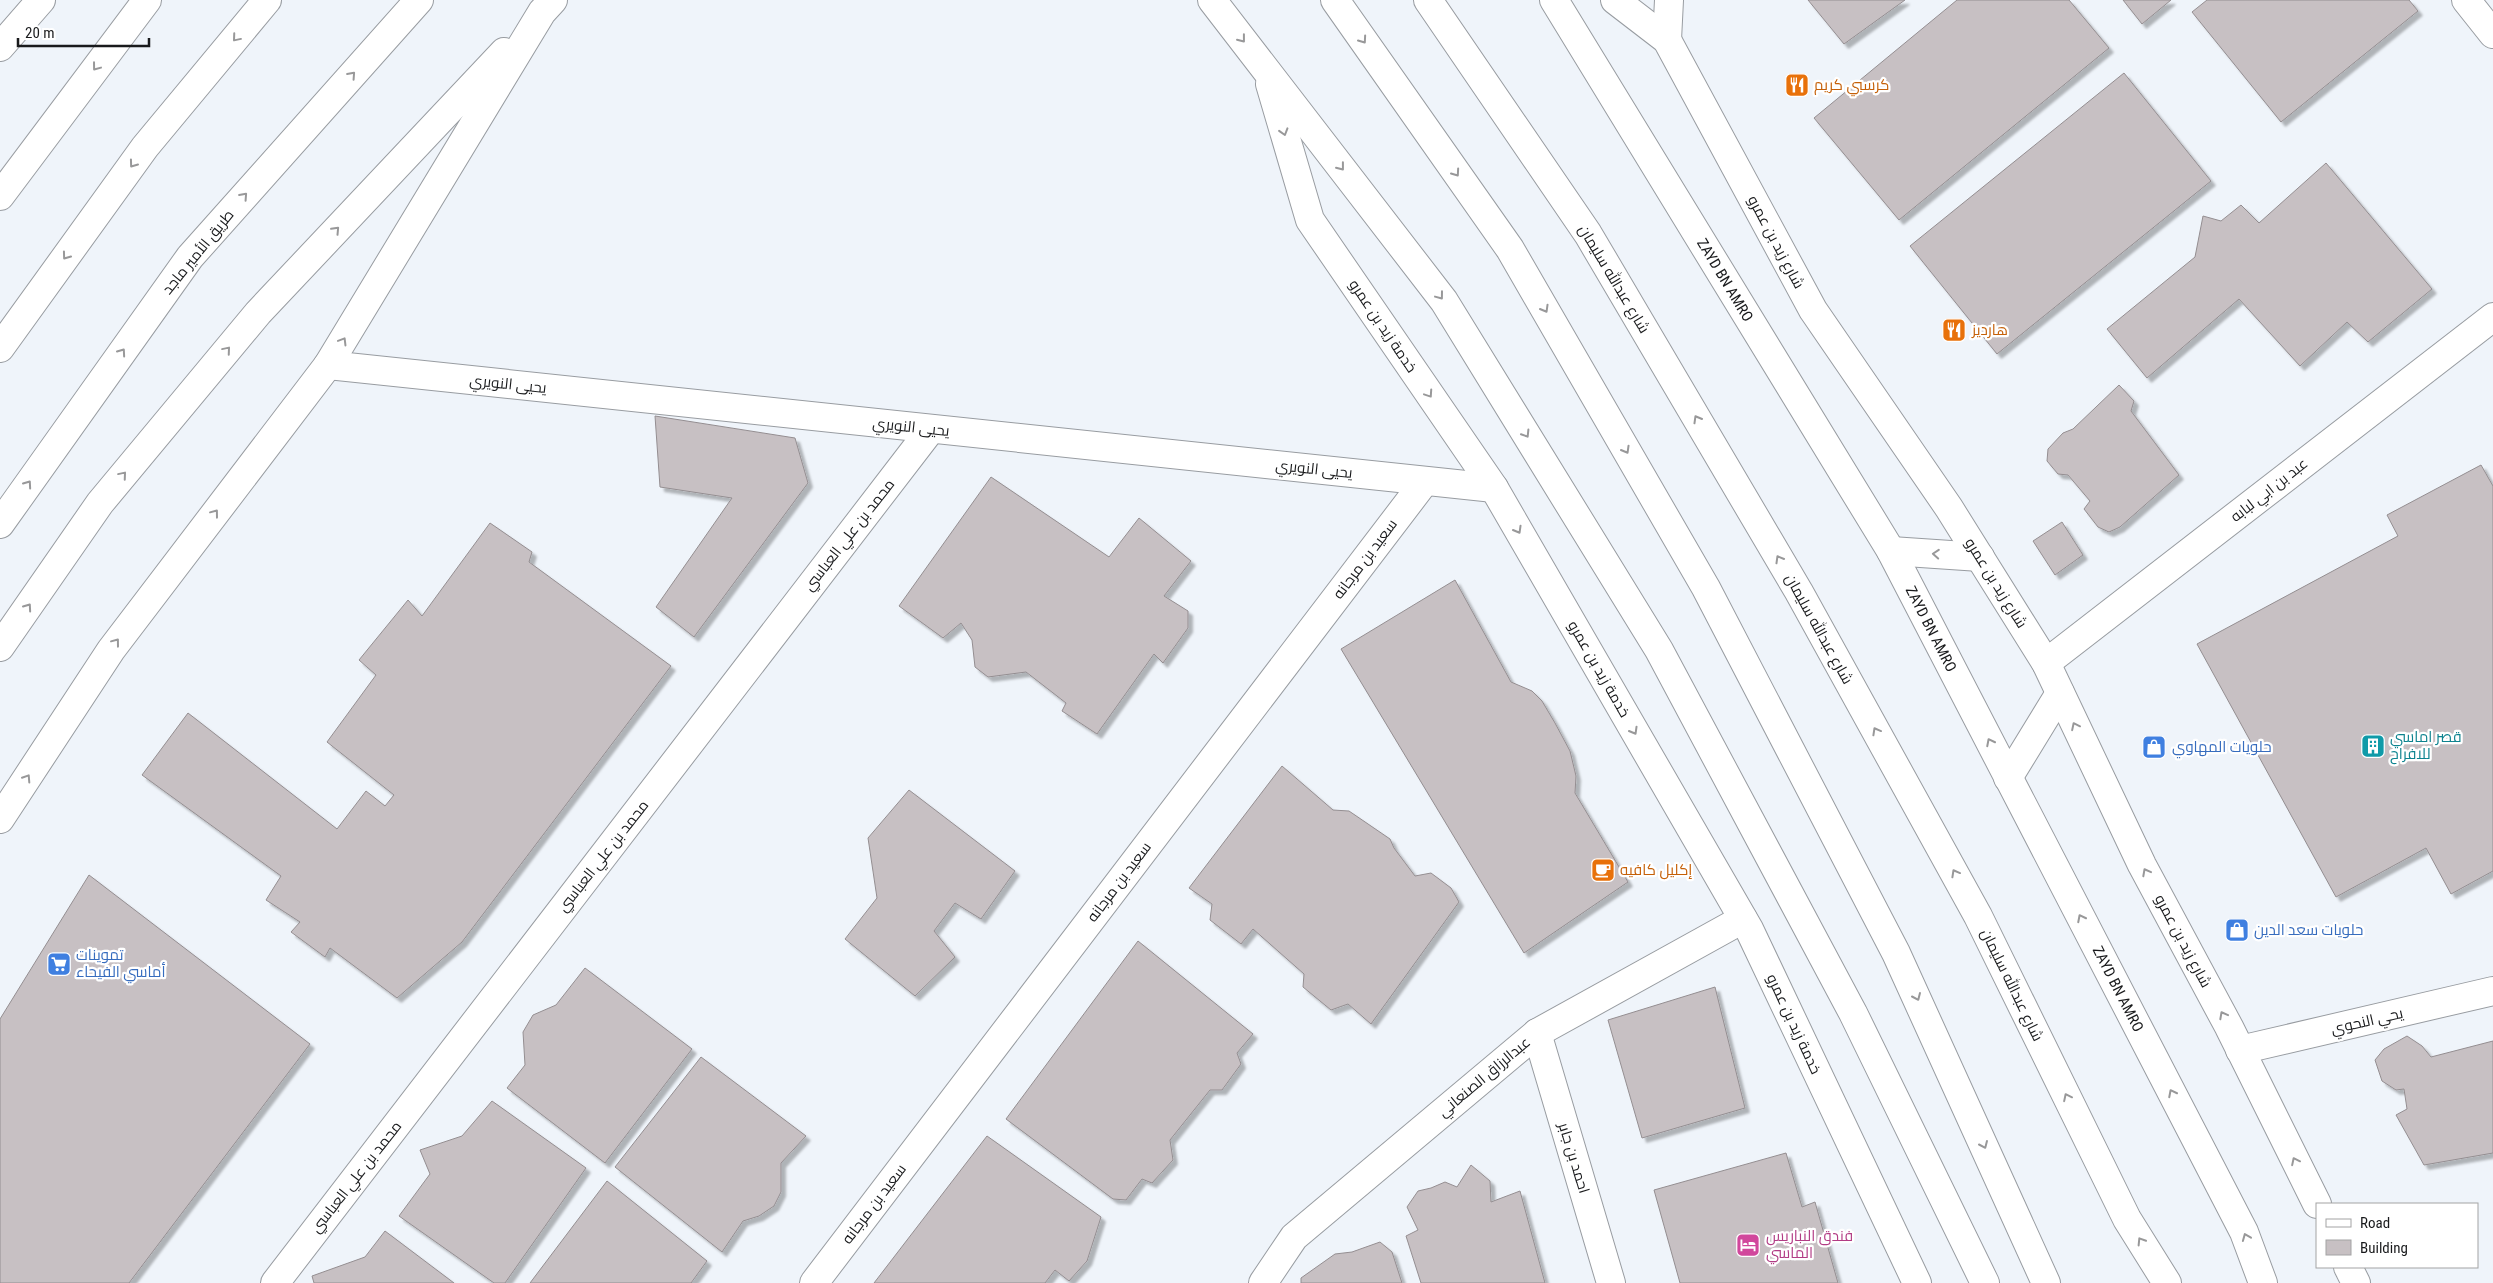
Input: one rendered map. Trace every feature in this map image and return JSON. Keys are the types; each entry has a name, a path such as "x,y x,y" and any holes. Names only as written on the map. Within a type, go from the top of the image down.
{"main road":[{"path":"0,47 41,0"},
{"path":"0,196 146,0"},
{"path":"0,348 145,147 267,0"},
{"name":"طريق الأمير ماجد","path":"0,524 190,256 419,0"},
{"path":"1212,0 1444,301 1659,650 1853,1013 1985,1283"},
{"path":"1335,0 1510,249 1706,588 1896,953 2046,1283"},
{"name":"شارع عبدالله سليمان","path":"1428,0 1588,234 1799,592 1978,916 2127,1219 2167,1283"},
{"name":"ZAYD BN AMRO","path":"1554,0 1891,551 2244,1232 2263,1283"},
{"name":"شارع زيد بن عمرو","path":"1616,0 1667,40 1813,310 1949,508 2046,663 2142,865 2240,1050 2316,1203"},
{"path":"1667,40 1669,0"},
{"path":"2466,0 2493,34"},
{"path":"0,819 111,650 328,365 547,6"},
{"path":"0,647 100,503 258,313 547,6"},
{"name":"خدمة زيد بن عمرو","path":"1265,69 1310,220 1494,488 1743,919 1917,1283"},
{"name":"عبد بن ابي لبابه","path":"2046,663 2493,317"},
{"name":"يحيى النويري","path":"328,365 1494,488"},
{"name":"محمد بن علي العباسي","path":"275,1283 931,429"},
{"name":"سعيد بن مرجانه","path":"814,1283 1425,480"},
{"path":"1891,551 1980,557"},
{"path":"2008,778 2060,694"},
{"name":"عبدالرزاق الصنعاني","path":"1263,1283 1294,1237 1537,1033 1743,919"},
{"name":"يحي النحوي","path":"2240,1050 2493,991"},
{"name":"احمد بن جابر","path":"1537,1033 1611,1283"},
{"path":"2348,1268 2356,1283"}],"building":[{"path":"1808,0 1905,0 1844,44"},
{"path":"1957,0 2069,0 2109,48 1899,220 1814,118"},
{"path":"2123,0 2171,0 2142,24"},
{"path":"2207,0 2409,0 2418,11 2281,122 2192,12"},
{"path":"2124,73 2211,181 1997,354 1910,246"},
{"path":"2326,163 2432,289 2368,342 2347,322 2300,366 2239,299 2147,378 2107,329 2195,257 2203,216 2221,221 2241,205 2259,223"},
{"path":"2119,385 2134,401 2131,411 2179,475 2120,527 2109,532 2098,527 2084,509 2090,501 2068,475 2058,474 2047,461 2048,449 2063,433 2073,429"},
{"path":"655,416 795,438 808,483 694,637 656,607 732,498 660,487"},
{"name":"قصر اماسي للافراح","path":"2481,465 2493,486 2493,871 2451,894 2426,848 2336,897 2197,644 2398,536 2387,515"},
{"path":"991,477 1109,557 1139,518 1191,561 1164,596 1188,611 1188,628 1163,663 1154,654 1097,734 1062,711 1066,703 1026,672 988,677 975,667 972,640 961,623 943,638 899,606"},
{"path":"2062,522 2083,555 2055,575 2033,541"},
{"path":"490,523 532,552 529,562 671,666 462,942 397,998 330,948 325,957 291,932 300,922 266,900 281,876 142,775 188,713 337,829 366,791 385,806 394,795 327,742 376,675 359,660 408,600 422,616"},
{"path":"1455,580 1511,682 1532,691 1542,701 1555,723 1570,751 1576,776 1575,793 1628,882 1524,953 1341,649"},
{"path":"1282,766 1333,810 1349,811 1390,839 1394,848 1415,876 1431,873 1451,888 1459,902 1371,1024 1348,1004 1331,1010 1303,987 1304,974 1253,929 1241,944 1210,920 1212,904 1189,888"},
{"path":"909,790 1015,871 981,919 955,903 934,931 955,957 915,996 845,939 877,898 868,838"},
{"path":"89,875 310,1044 129,1283 0,1283 0,1019"},
{"path":"1138,941 1253,1034 1237,1053 1241,1064 1222,1090 1210,1090 1170,1140 1173,1160 1152,1183 1142,1179 1126,1200 1113,1199 1006,1119"},
{"path":"585,968 692,1049 605,1163 507,1088 525,1065 523,1032 533,1015 556,1005"},
{"path":"1715,987 1745,1108 1642,1138 1608,1020"},
{"path":"2407,1036 2422,1046 2431,1057 2493,1041 2493,1153 2424,1165 2396,1115 2407,1109 2404,1089 2396,1090 2382,1081 2375,1060 2384,1049"},
{"path":"701,1057 806,1136 781,1163 781,1192 774,1206 759,1216 743,1221 722,1252 615,1167"},
{"path":"492,1101 586,1168 505,1283 494,1283 399,1216 430,1174 420,1150 462,1136"},
{"path":"987,1136 1101,1217 1087,1261 1069,1281 1055,1270 1045,1283 874,1283"},
{"name":"فندق النباريس الماسي","path":"1786,1153 1802,1207 1815,1202 1838,1283 1680,1283 1654,1190"},
{"path":"1471,1165 1490,1181 1491,1202 1520,1191 1545,1283 1421,1283 1406,1236 1418,1230 1407,1207 1418,1191 1445,1182 1457,1187"},
{"path":"607,1181 707,1261 691,1283 530,1283"},
{"path":"385,1231 454,1283 314,1283 312,1276 365,1257"},
{"path":"1380,1242 1392,1252 1402,1283 1301,1283 1301,1278 1335,1254 1352,1252"}],"place":[{"name":"كرسبي كريم","path":"1797,85"},
{"name":"هارديز","path":"1954,330"},
{"name":"قصر اماسي للافراح","path":"2373,746"},
{"name":"حلويات المهاوي","path":"2154,747"},
{"name":"إكليل كافيه","path":"1603,870"},
{"name":"حلويات سعد الدين","path":"2237,930"},
{"name":"تموينات أماسي الفيحاء","path":"59,964"},
{"name":"فندق النباريس الماسي","path":"1748,1245"}]}
